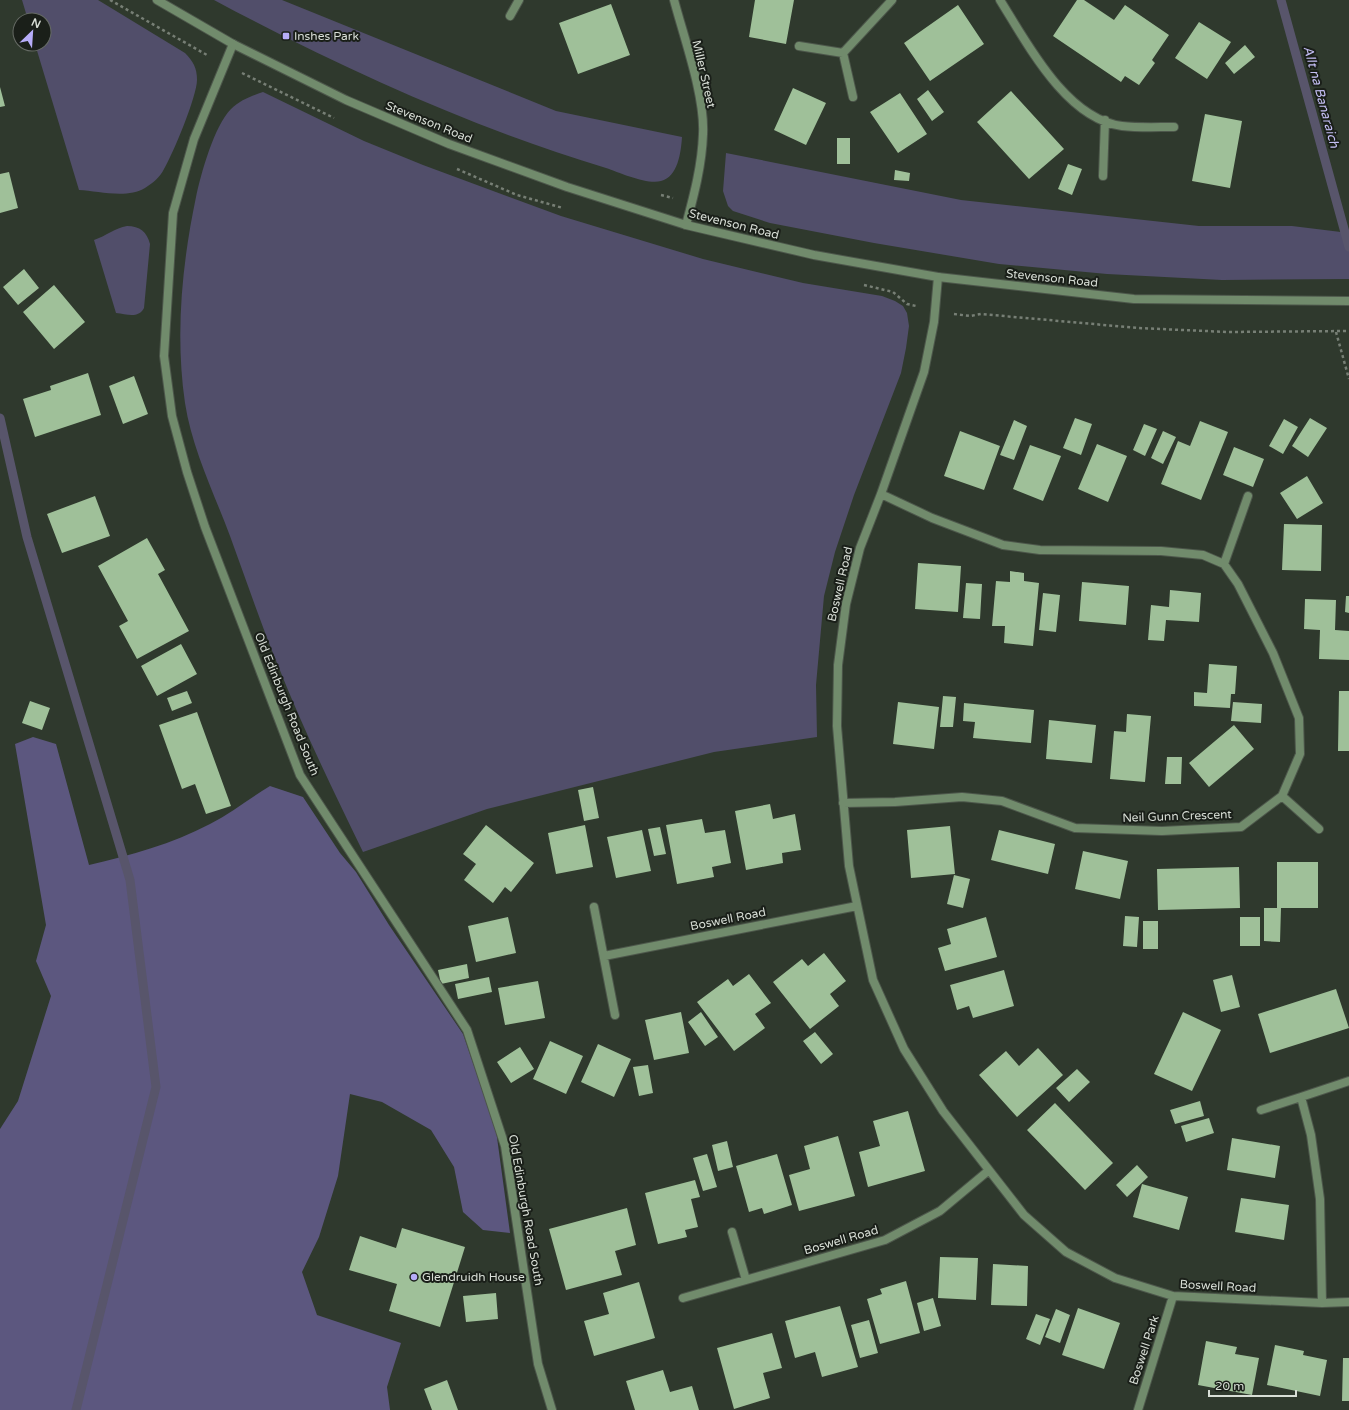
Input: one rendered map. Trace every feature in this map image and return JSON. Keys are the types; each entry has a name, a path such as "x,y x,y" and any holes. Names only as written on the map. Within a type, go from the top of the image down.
{"street":[{"name":"Stevenson Road","path":"157,0 233,44 346,100 449,144 567,187 686,225 814,255 938,277 1134,299 1349,301"},
{"path":"510,16 519,0"},
{"name":"Miller Street","path":"674,0 700,97 703,134 697,185 686,225"},
{"path":"843,53 892,0"},
{"path":"1000,0 1046,72 1069,98 1091,114 1121,126 1174,127"},
{"name":"Old Edinburgh Road South","path":"233,44 194,138 173,213 166,295 164,356 172,416 187,472 205,527 300,775 467,1030 505,1146 538,1364 552,1410"},
{"path":"799,46 843,53"},
{"path":"843,53 854,97"},
{"path":"1103,176 1104,120"},
{"name":"Boswell Road","path":"938,277 934,322 924,372 881,494 860,548 846,604 838,665 837,726 843,803 850,866 873,980 904,1049 943,1111 988,1171 1024,1215 1066,1252 1115,1278 1173,1296 1322,1303 1349,1302"},
{"path":"881,494 932,518 1003,544 1040,550 1161,551 1203,556 1224,564 1248,496"},
{"name":"Neil Gunn Crescent","path":"843,803 895,802 962,797 1002,801 1075,828 1162,831 1241,827 1282,796 1300,754 1299,718 1273,653 1238,584 1224,564"},
{"path":"1282,796 1319,829"},
{"name":"Boswell Road","path":"604,956 857,906"},
{"path":"594,907 615,1015"},
{"path":"1261,1110 1349,1081"},
{"path":"1302,1097 1311,1135 1320,1198 1322,1303"},
{"name":"Boswell Road","path":"683,1298 885,1240 940,1211 988,1171"},
{"path":"732,1232 746,1280"},
{"name":"Boswell Park","path":"1138,1410 1173,1296"}],"path":[{"path":"655,195 663,195 692,204"},
{"path":"1336,332 1349,379"}],"shaded area":[{"path":"22,0 98,0 185,53 190,59 195,68 197,80 193,99 168,162 158,177 148,186 138,191 121,194 79,190 37,52 52,52 52,12 26,12"},
{"path":"214,0 282,0 556,111 682,137 678,163 667,179 655,182 634,178 555,152 505,134 406,94 309,49"},
{"path":"263,92 364,141 423,165 561,216 703,259 803,283 882,296 903,306 907,313 909,326 901,373 854,495 835,552 824,596 816,685 817,737 714,752 487,809 363,852 309,738 272,652 230,536 198,454 188,420 185,403 182,377 180,325 187,248 198,187 214,138 225,117 238,103"},
{"path":"726,153 961,200 1199,226 1292,226 1349,233 1349,279 1222,280 1107,274 999,264 874,243 770,223 733,211 728,206 723,191"},
{"path":"127,226 136,227 142,230 147,236 150,244 144,308 139,314 135,315 116,313 94,240 118,228"},
{"path":"33,737 56,744 89,865 151,848 196,831 225,815 270,786 303,797 340,853 356,872 389,925 463,1034 496,1130 510,1233 483,1230 463,1212 454,1167 431,1130 382,1102 350,1094 338,1176 319,1237 302,1272 317,1315 401,1343 387,1387 390,1410 0,1410 0,1129 18,1101 51,996 36,961 46,925 15,744"}],"building":[{"path":"755,0 794,0 786,44 749,37"},
{"path":"1077,0 1084,0 1114,20 1125,5 1169,35 1152,60 1155,63 1139,85 1125,76 1121,82 1053,36"},
{"path":"611,4 630,55 578,74 559,23"},
{"path":"958,5 984,44 930,81 904,43"},
{"path":"1199,22 1231,42 1207,79 1175,58"},
{"path":"1245,45 1255,57 1234,74 1225,63"},
{"path":"0,87 5,106 0,107"},
{"path":"793,88 826,103 806,145 774,130"},
{"path":"928,90 944,112 932,121 917,99"},
{"path":"1011,91 1064,149 1029,179 977,122"},
{"path":"900,93 927,134 898,153 870,112"},
{"path":"1205,114 1242,121 1230,188 1192,181"},
{"path":"837,138 850,138 850,164 837,164"},
{"path":"1068,164 1082,169 1072,195 1058,189"},
{"path":"895,170 910,173 909,181 894,180"},
{"path":"9,172 18,208 0,213 0,174"},
{"path":"24,269 39,288 18,305 3,287"},
{"path":"54,285 85,322 54,349 23,312"},
{"path":"88,373 101,415 35,437 23,399 51,390 50,386"},
{"path":"134,376 148,414 123,424 109,386"},
{"path":"1075,418 1092,424 1081,455 1063,448"},
{"path":"1310,418 1327,428 1308,457 1292,446"},
{"path":"1284,419 1298,427 1283,454 1269,446"},
{"path":"1014,420 1027,426 1014,460 1000,455"},
{"path":"1200,421 1228,432 1201,500 1161,484 1178,441 1190,446"},
{"path":"1144,424 1157,429 1145,456 1133,450"},
{"path":"960,431 1000,446 984,490 944,476"},
{"path":"1163,431 1176,437 1163,464 1151,458"},
{"path":"1097,444 1127,456 1108,502 1078,489"},
{"path":"1030,445 1061,456 1043,501 1013,489"},
{"path":"1234,447 1264,459 1253,487 1223,475"},
{"path":"1307,476 1323,503 1297,519 1280,493"},
{"path":"95,496 110,536 62,553 47,514"},
{"path":"1284,524 1322,525 1321,571 1282,570"},
{"path":"147,538 165,570 158,574 189,631 137,659 119,626 128,621 98,566"},
{"path":"918,563 961,566 958,612 915,609"},
{"path":"1010,571 1024,573 1024,581 1039,583 1033,646 1004,643 1005,626 992,626 996,581 1010,582"},
{"path":"1082,582 1129,586 1126,625 1079,621"},
{"path":"966,583 982,584 980,619 963,618"},
{"path":"1170,590 1201,593 1199,622 1166,620 1164,641 1148,640 1151,605 1169,607"},
{"path":"1043,593 1060,595 1056,632 1039,630"},
{"path":"1346,596 1349,596 1349,613 1345,612"},
{"path":"1305,599 1336,600 1335,630 1349,631 1349,660 1319,659 1320,630 1304,629"},
{"path":"181,644 197,674 157,696 141,666"},
{"path":"1209,664 1237,666 1235,694 1231,694 1230,708 1194,706 1194,692 1207,693"},
{"path":"187,691 192,703 172,711 167,698"},
{"path":"1339,691 1349,691 1349,751 1338,751"},
{"path":"943,696 956,697 953,727 940,727"},
{"path":"30,701 50,708 42,730 22,723"},
{"path":"898,702 939,707 934,749 893,744"},
{"path":"1233,702 1262,704 1261,723 1231,721"},
{"path":"964,703 1034,710 1031,743 973,738 975,722 963,721"},
{"path":"197,712 231,806 206,814 195,784 182,789 159,725"},
{"path":"1127,714 1151,716 1145,782 1110,779 1114,731 1126,732"},
{"path":"1049,720 1096,725 1092,763 1046,759"},
{"path":"1234,725 1254,749 1209,787 1189,763"},
{"path":"1167,757 1182,757 1181,784 1165,784"},
{"path":"593,787 599,818 584,821 578,790"},
{"path":"770,804 773,819 795,814 801,850 782,853 783,863 746,870 735,811"},
{"path":"702,819 705,833 725,830 731,863 712,867 714,877 677,884 666,825"},
{"path":"486,825 534,863 511,892 505,887 493,903 464,880 476,864 463,854"},
{"path":"585,825 593,867 556,874 548,833"},
{"path":"950,826 955,874 911,878 907,830"},
{"path":"660,827 666,854 654,856 648,829"},
{"path":"642,830 651,871 616,878 607,837"},
{"path":"999,830 1055,844 1048,874 991,860"},
{"path":"1083,851 1128,861 1120,899 1075,889"},
{"path":"1277,862 1318,862 1318,908 1281,908 1280,942 1264,941 1264,908 1277,908"},
{"path":"1239,867 1240,908 1158,910 1157,869"},
{"path":"954,875 970,879 963,908 947,904"},
{"path":"1125,916 1139,917 1137,947 1123,946"},
{"path":"508,917 516,953 476,962 468,926"},
{"path":"986,917 997,957 945,971 938,948 951,944 947,929"},
{"path":"1240,917 1260,917 1260,946 1240,946"},
{"path":"1143,921 1158,921 1158,949 1143,949"},
{"path":"824,953 846,981 830,994 839,1006 810,1029 773,982 802,959 808,966"},
{"path":"467,964 469,978 441,984 438,970"},
{"path":"1004,970 1014,1006 973,1018 969,1006 957,1010 950,985"},
{"path":"749,974 771,1003 755,1014 765,1028 734,1051 697,1002 728,979 733,986"},
{"path":"1232,975 1240,1007 1221,1012 1213,980"},
{"path":"489,977 492,992 458,999 455,984"},
{"path":"538,981 545,1018 505,1025 498,988"},
{"path":"1336,989 1349,1028 1270,1053 1258,1014"},
{"path":"681,1012 689,1053 654,1060 645,1020"},
{"path":"701,1012 718,1037 705,1046 688,1022"},
{"path":"1183,1012 1221,1030 1192,1091 1154,1074"},
{"path":"815,1032 833,1054 821,1064 803,1041"},
{"path":"550,1041 583,1056 566,1094 533,1079"},
{"path":"598,1044 631,1059 614,1097 581,1082"},
{"path":"520,1047 534,1069 511,1083 497,1062"},
{"path":"1038,1048 1063,1075 1017,1117 979,1075 1006,1051 1019,1066"},
{"path":"648,1065 653,1093 639,1096 633,1067"},
{"path":"1077,1069 1090,1082 1069,1102 1056,1088"},
{"path":"1200,1101 1204,1116 1175,1124 1170,1110"},
{"path":"1055,1103 1113,1163 1085,1190 1027,1130"},
{"path":"908,1111 925,1171 868,1187 859,1152 880,1146 873,1121"},
{"path":"1209,1118 1214,1133 1186,1142 1181,1126"},
{"path":"838,1136 855,1196 799,1211 789,1175 810,1169 804,1146"},
{"path":"1232,1138 1280,1146 1275,1178 1227,1170"},
{"path":"727,1141 733,1167 718,1171 712,1145"},
{"path":"707,1154 717,1187 703,1191 693,1158"},
{"path":"777,1154 792,1205 764,1214 762,1208 749,1212 736,1166"},
{"path":"1137,1165 1148,1177 1127,1197 1116,1185"},
{"path":"695,1180 700,1197 691,1199 698,1227 685,1230 687,1237 658,1244 645,1193"},
{"path":"1142,1184 1188,1197 1179,1230 1133,1217"},
{"path":"1241,1198 1289,1205 1284,1240 1235,1232"},
{"path":"627,1208 636,1245 615,1251 622,1275 566,1290 549,1229"},
{"name":"Glendruidh House","path":"402,1228 465,1247 440,1327 389,1311 397,1284 349,1270 360,1236 396,1248"},
{"path":"940,1257 978,1258 976,1300 938,1298"},
{"path":"993,1264 1028,1266 1027,1306 991,1305"},
{"path":"906,1281 920,1333 880,1344 867,1299 882,1294 880,1289"},
{"path":"639,1282 655,1338 594,1356 584,1321 609,1314 603,1293"},
{"path":"496,1293 498,1319 466,1322 463,1296"},
{"path":"933,1298 941,1326 924,1331 917,1303"},
{"path":"840,1306 858,1367 822,1377 815,1352 795,1358 785,1321"},
{"path":"1078,1308 1120,1323 1104,1369 1062,1355"},
{"path":"1056,1309 1070,1315 1060,1343 1045,1337"},
{"path":"1036,1314 1050,1319 1040,1345 1026,1339"},
{"path":"869,1320 878,1353 860,1358 851,1325"},
{"path":"772,1333 782,1368 763,1373 770,1398 734,1409 717,1348"},
{"path":"1206,1341 1237,1347 1235,1354 1259,1358 1252,1395 1198,1385"},
{"path":"1275,1345 1304,1351 1303,1355 1327,1360 1320,1396 1267,1385"},
{"path":"1343,1358 1349,1358 1349,1401 1342,1401"},
{"path":"663,1370 670,1392 692,1386 699,1410 635,1410 626,1381"},
{"path":"447,1380 458,1410 432,1410 424,1389"}],"waterway":[{"name":"Allt na Banaraich","path":"1281,0 1349,247"},
{"path":"0,418 27,537 130,880 156,1087 76,1410"}],"place":[{"name":"Inshes Park","path":"286,36"},
{"name":"Glendruidh House","path":"414,1277"}]}
